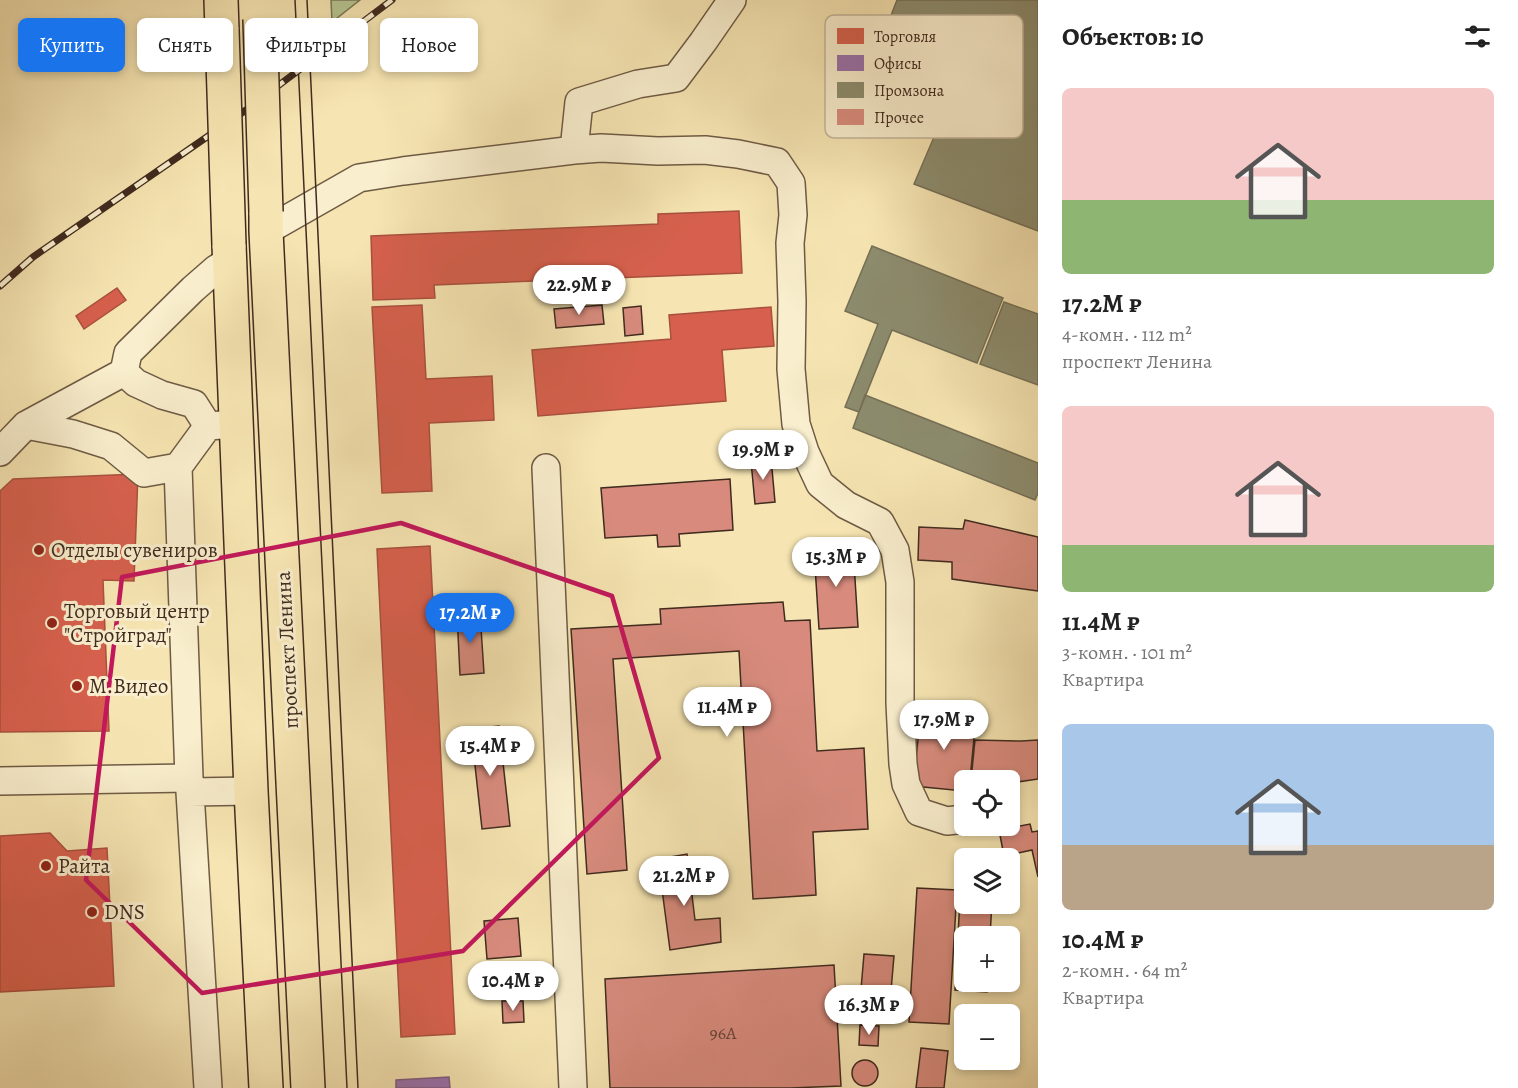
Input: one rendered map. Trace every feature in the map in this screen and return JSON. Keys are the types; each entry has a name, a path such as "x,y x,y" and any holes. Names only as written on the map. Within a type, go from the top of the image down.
{"main road":[{"name":"проспект Ленина","path":"260,9 266,221 308,1088"},
{"name":"проспект Ленина","path":"221,15 229,253 222,425 251,791 267,1088"}],"lane":[{"path":"574,150 579,102 638,84 676,78 732,0"},
{"path":"266,221 358,178 574,150 601,148 658,151 705,150 777,162 791,183 793,215 790,243 791,369 796,424 820,484 846,505 880,522 895,550 900,582 900,703 906,784 919,812 946,821 954,820"},
{"path":"0,452 26,425 124,372 128,353 216,269 229,253"},
{"path":"26,425 73,434 111,446 144,473 178,467 222,425 194,404 162,395 136,383 124,372"},
{"path":"178,467 189,785 208,1088"},
{"path":"546,468 573,1088"},
{"path":"0,780 189,785 251,791"}],"highlighted area":[{"path":"401,523 612,596 659,758 463,951 202,993 86,880 122,577"}],"green space":[{"path":"331,0 360,0 337,18 332,18"}],"building: Торговля":[{"path":"739,211 742,273 434,285 435,298 373,300 371,236 658,224 658,214"},
{"path":"117,288 126,300 84,329 76,316"},
{"path":"422,305 426,379 492,376 494,420 429,423 432,491 382,493 372,307"},
{"path":"771,307 774,346 722,350 726,401 538,416 532,350 671,339 669,315"},
{"name":"Торговый центр \"Стройград\"","path":"138,474 134,581 103,580 109,731 0,732 0,491 13,479"},
{"path":"430,546 455,1034 401,1037 377,549"},
{"path":"50,833 67,851 107,848 114,986 0,992 0,836"}],"building: Офисы":[{"path":"449,1077 450,1088 396,1088 396,1080"}],"building: Промзона":[{"path":"897,0 1038,0 1038,231 914,184 934,138 1023,138 1023,15 891,15"},
{"path":"872,246 1003,298 977,363 892,330 859,412 845,407 878,324 845,311"},
{"path":"1004,302 1038,314 1038,385 980,364"},
{"path":"865,395 1038,463 1038,493 1035,500 853,428"}],"building: Прочее":[{"path":"602,305 604,324 556,328 554,309"},
{"path":"641,306 643,334 625,336 623,308"},
{"path":"771,458 775,502 755,504 751,461"},
{"path":"730,479 733,530 679,534 680,546 658,547 657,535 605,538 601,488"},
{"path":"965,520 1038,537 1038,591 952,579 952,562 918,560 919,527 963,529"},
{"path":"853,547 858,627 819,629 814,550"},
{"path":"783,602 785,621 810,620 817,751 864,748 868,829 813,832 816,895 753,899 739,651 613,659 627,870 587,874 571,629 661,624 660,609"},
{"path":"480,613 484,673 460,675 457,614"},
{"path":"921,712 976,717 971,770 954,770 954,790 913,786"},
{"path":"499,726 510,826 482,829 471,729"},
{"path":"975,740 1038,740 1038,779 1020,782 1020,770 972,770"},
{"path":"1030,824 1032,832 1038,831 1038,877 1032,850 1020,853 1020,848 1002,848 1000,836 1020,836 1020,826"},
{"path":"687,854 695,920 720,918 721,942 670,950 658,859"},
{"path":"917,888 954,890 956,914 949,1024 909,1022"},
{"path":"959,914 991,914 991,926 958,926"},
{"path":"518,918 521,956 487,959 484,921"},
{"path":"864,954 894,956 891,991 861,989"},
{"path":"834,965 841,1086 610,1088 605,979"},
{"path":"502,1001 523,1001 524,1022 503,1023"},
{"path":"860,1025 879,1026 878,1046 859,1045"},
{"path":"921,1048 948,1051 944,1088 916,1088"},
{"path":"865,1060 874,1064 878,1073 874,1082 865,1086 856,1082 852,1073 856,1064"}],"tram line":[{"path":"295,0 347,1088"},
{"path":"307,0 358,1088"}],"railway":[{"path":"0,286 33,257 246,110 392,0"}],"place":[{"name":"Отделы сувениров","path":"39,550"},
{"name":"Торговый центр \"Стройград\"","path":"52,623"},
{"name":"М.Видео","path":"77,686"},
{"name":"Райта","path":"46,866"},
{"name":"DNS","path":"92,912"}]}
